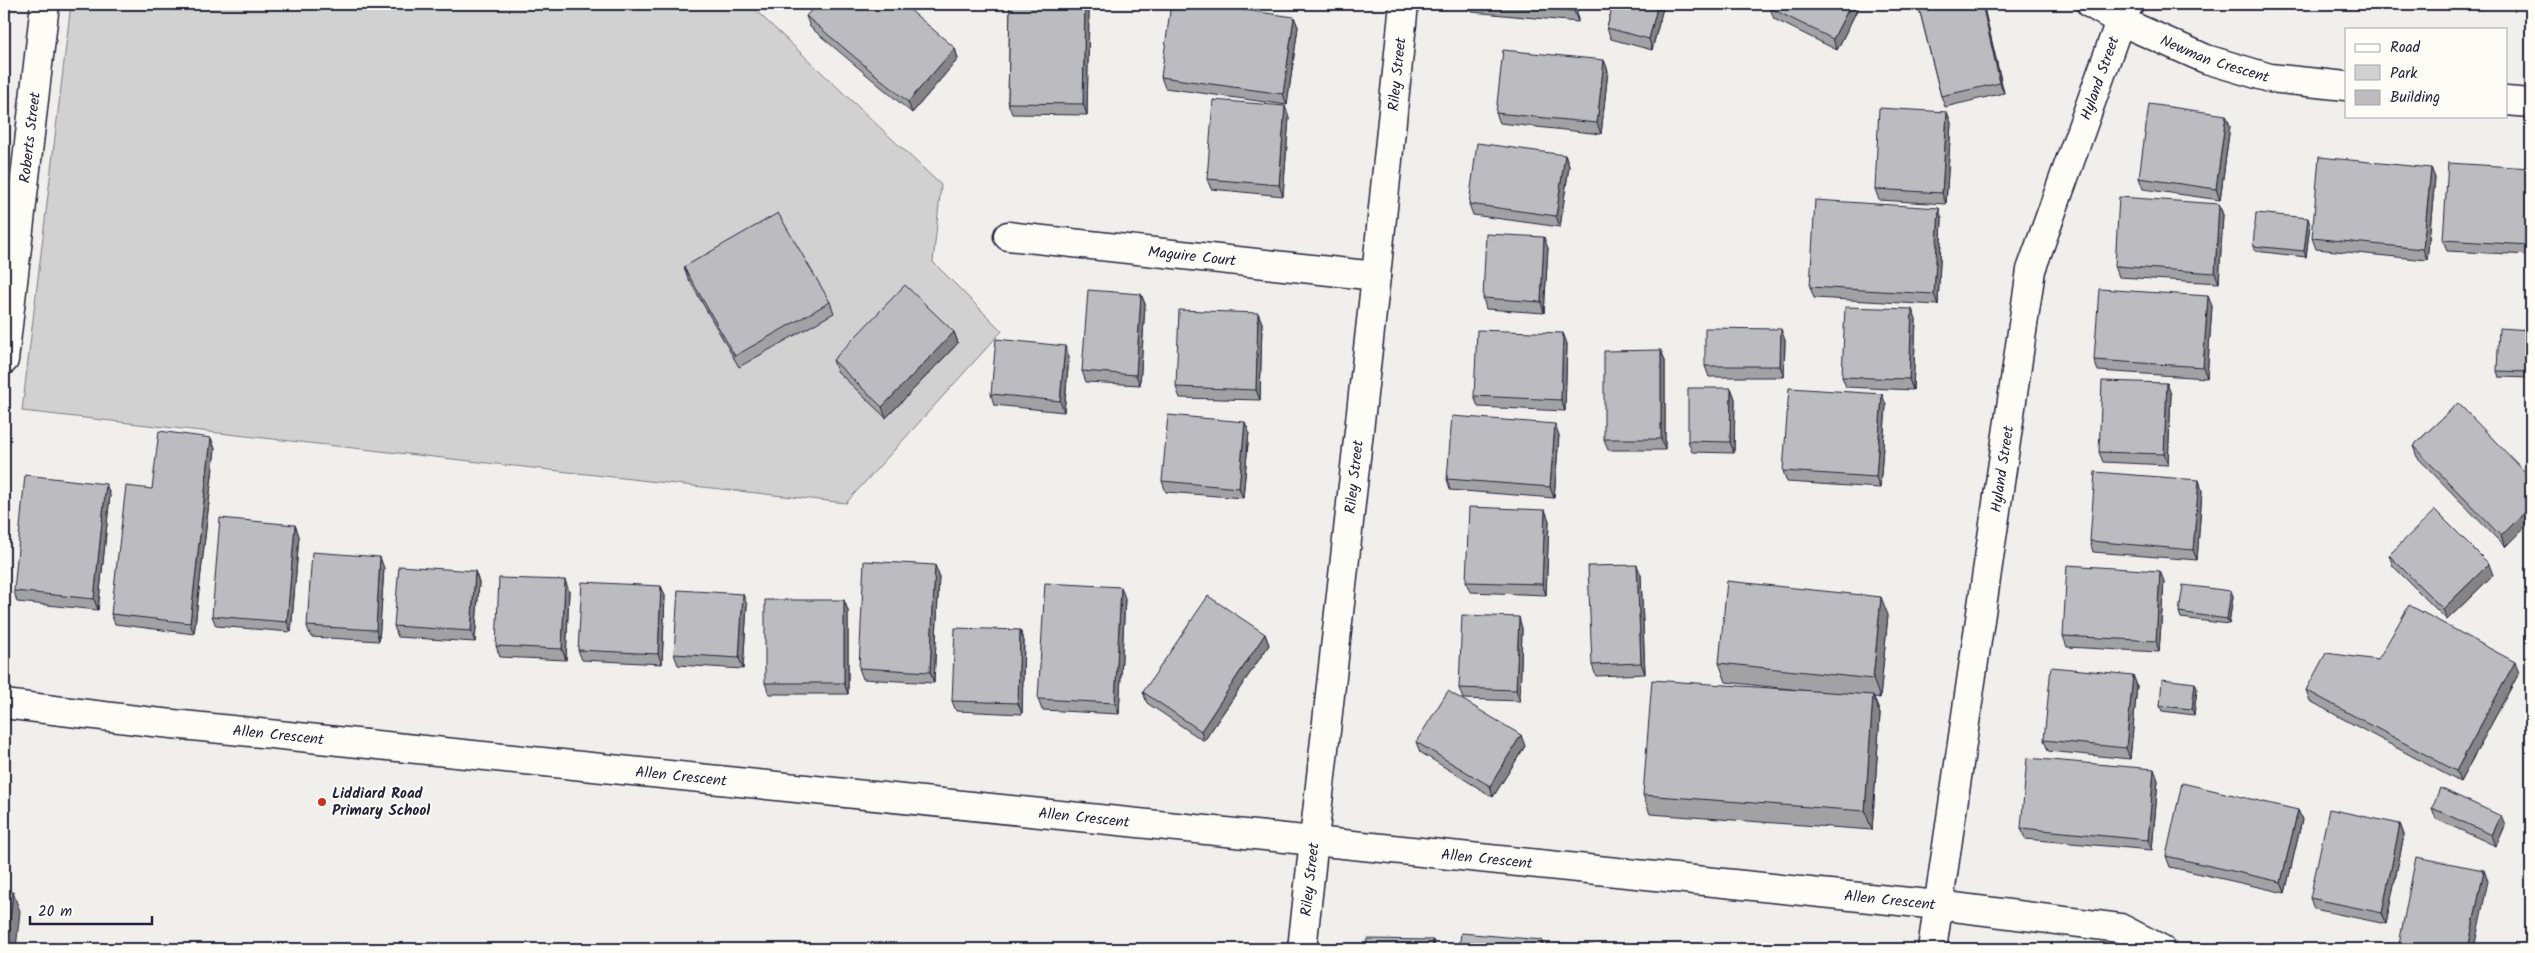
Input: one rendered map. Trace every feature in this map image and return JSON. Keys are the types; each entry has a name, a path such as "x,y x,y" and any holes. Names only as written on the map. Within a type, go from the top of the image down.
{"street":[{"name":"Roberts Street","path":"4,360 45,4"},
{"path":"1391,4 1392,116"},
{"name":"Riley Street","path":"1302,949 1404,4"},
{"name":"Newman Crescent","path":"2092,4 2124,12 2206,59 2270,78 2345,86"},
{"name":"Hyland Street","path":"1932,949 2031,270 2124,12"},
{"path":"2508,100 2531,103"},
{"name":"Maguire Court","path":"1008,236 1376,276"},
{"name":"Allen Crescent","path":"4,704 1313,842 1938,905 2120,928 2161,949"}],"green space":[{"path":"71,4 749,4 941,185 933,262 1002,331 846,503 22,411"}],"building":[{"path":"817,4 903,4 955,48 908,102 806,16"},
{"path":"1010,4 1085,4 1083,104 1008,103"},
{"path":"1171,4 1202,4 1294,17 1283,94 1161,77"},
{"path":"1492,4 1573,4 1574,11"},
{"path":"1613,4 1658,4 1649,39 1607,28"},
{"path":"1773,4 1851,4 1833,39 1770,8"},
{"path":"1918,4 1982,4 2000,83 1941,96"},
{"path":"1503,50 1604,60 1597,123 1496,113"},
{"path":"1213,100 1285,106 1279,185 1207,179"},
{"path":"2149,104 2226,115 2216,189 2139,178"},
{"path":"1879,108 1947,112 1942,193 1875,189"},
{"path":"1477,143 1565,155 1556,216 1469,204"},
{"path":"2319,157 2431,168 2423,249 2312,238"},
{"path":"2448,163 2531,168 2529,245 2443,240"},
{"path":"2119,197 2219,204 2215,273 2115,266"},
{"path":"1815,200 1939,208 1934,294 1810,287"},
{"path":"778,213 830,302 735,356 684,267"},
{"path":"2256,213 2308,218 2304,251 2253,246"},
{"path":"1486,234 1544,237 1541,302 1483,298"},
{"path":"905,285 954,332 882,407 833,360"},
{"path":"2099,289 2208,296 2203,367 2094,360"},
{"path":"1088,290 1141,294 1136,375 1082,371"},
{"path":"1845,307 1912,309 1909,379 1842,377"},
{"path":"1179,310 1258,313 1256,390 1176,387"},
{"path":"1705,328 1781,329 1780,366 1705,366"},
{"path":"2499,328 2531,330 2531,372 2497,371"},
{"path":"1477,330 1563,333 1561,400 1474,396"},
{"path":"996,339 1065,346 1060,401 991,394"},
{"path":"1661,350 1661,439 1604,439 1604,351"},
{"path":"2102,381 2167,383 2164,454 2099,452"},
{"path":"1688,388 1731,388 1730,442 1688,441"},
{"path":"1789,388 1882,394 1876,477 1783,471"},
{"path":"2458,403 2531,478 2531,506 2501,536 2413,446"},
{"path":"1168,415 1245,422 1239,488 1162,481"},
{"path":"1452,416 1555,424 1550,487 1447,479"},
{"path":"159,431 211,438 190,623 111,614 126,486 152,489"},
{"path":"2095,472 2199,480 2193,550 2090,541"},
{"path":"25,475 106,484 94,599 14,591"},
{"path":"1469,507 1545,510 1542,584 1466,582"},
{"path":"2435,510 2489,564 2443,609 2389,555"},
{"path":"220,518 295,525 287,622 212,616"},
{"path":"312,552 380,557 376,630 307,626"},
{"path":"864,561 935,565 930,672 859,668"},
{"path":"1637,565 1641,663 1592,665 1588,566"},
{"path":"2067,565 2160,571 2156,641 2063,636"},
{"path":"399,566 475,571 471,631 394,626"},
{"path":"499,578 565,580 562,649 496,646"},
{"path":"1727,581 1881,597 1873,679 1719,663"},
{"path":"582,582 661,586 658,654 578,650"},
{"path":"1045,583 1121,587 1115,703 1038,699"},
{"path":"2183,585 2231,591 2227,619 2179,612"},
{"path":"678,590 743,594 739,658 674,654"},
{"path":"1208,596 1265,634 1201,731 1143,692"},
{"path":"765,600 844,600 844,683 765,683"},
{"path":"2409,605 2515,662 2456,771 2306,690 2326,653 2378,660"},
{"path":"1462,615 1519,617 1516,690 1459,688"},
{"path":"955,628 1020,630 1018,703 952,701"},
{"path":"2051,667 2133,675 2126,748 2044,740"},
{"path":"2162,679 2195,683 2192,709 2160,706"},
{"path":"1652,680 1873,695 1865,811 1643,795"},
{"path":"1448,691 1521,735 1490,786 1416,742"},
{"path":"2027,758 2154,769 2148,840 2021,828"},
{"path":"2182,783 2298,810 2281,882 2166,856"},
{"path":"2440,788 2501,816 2492,835 2432,808"},
{"path":"2329,809 2400,824 2382,913 2310,898"},
{"path":"2416,857 2484,870 2468,949 2398,949"},
{"path":"4,891 13,892 7,947 34,949 4,949"},
{"path":"1461,933 1542,940 1541,949 1459,949"},
{"path":"1367,939 1433,940 1432,949 1366,949"},
{"path":"1567,944 1644,948 1644,949 1567,949"}],"place":[{"name":"Liddiard Road Primary School","path":"322,802"}]}
